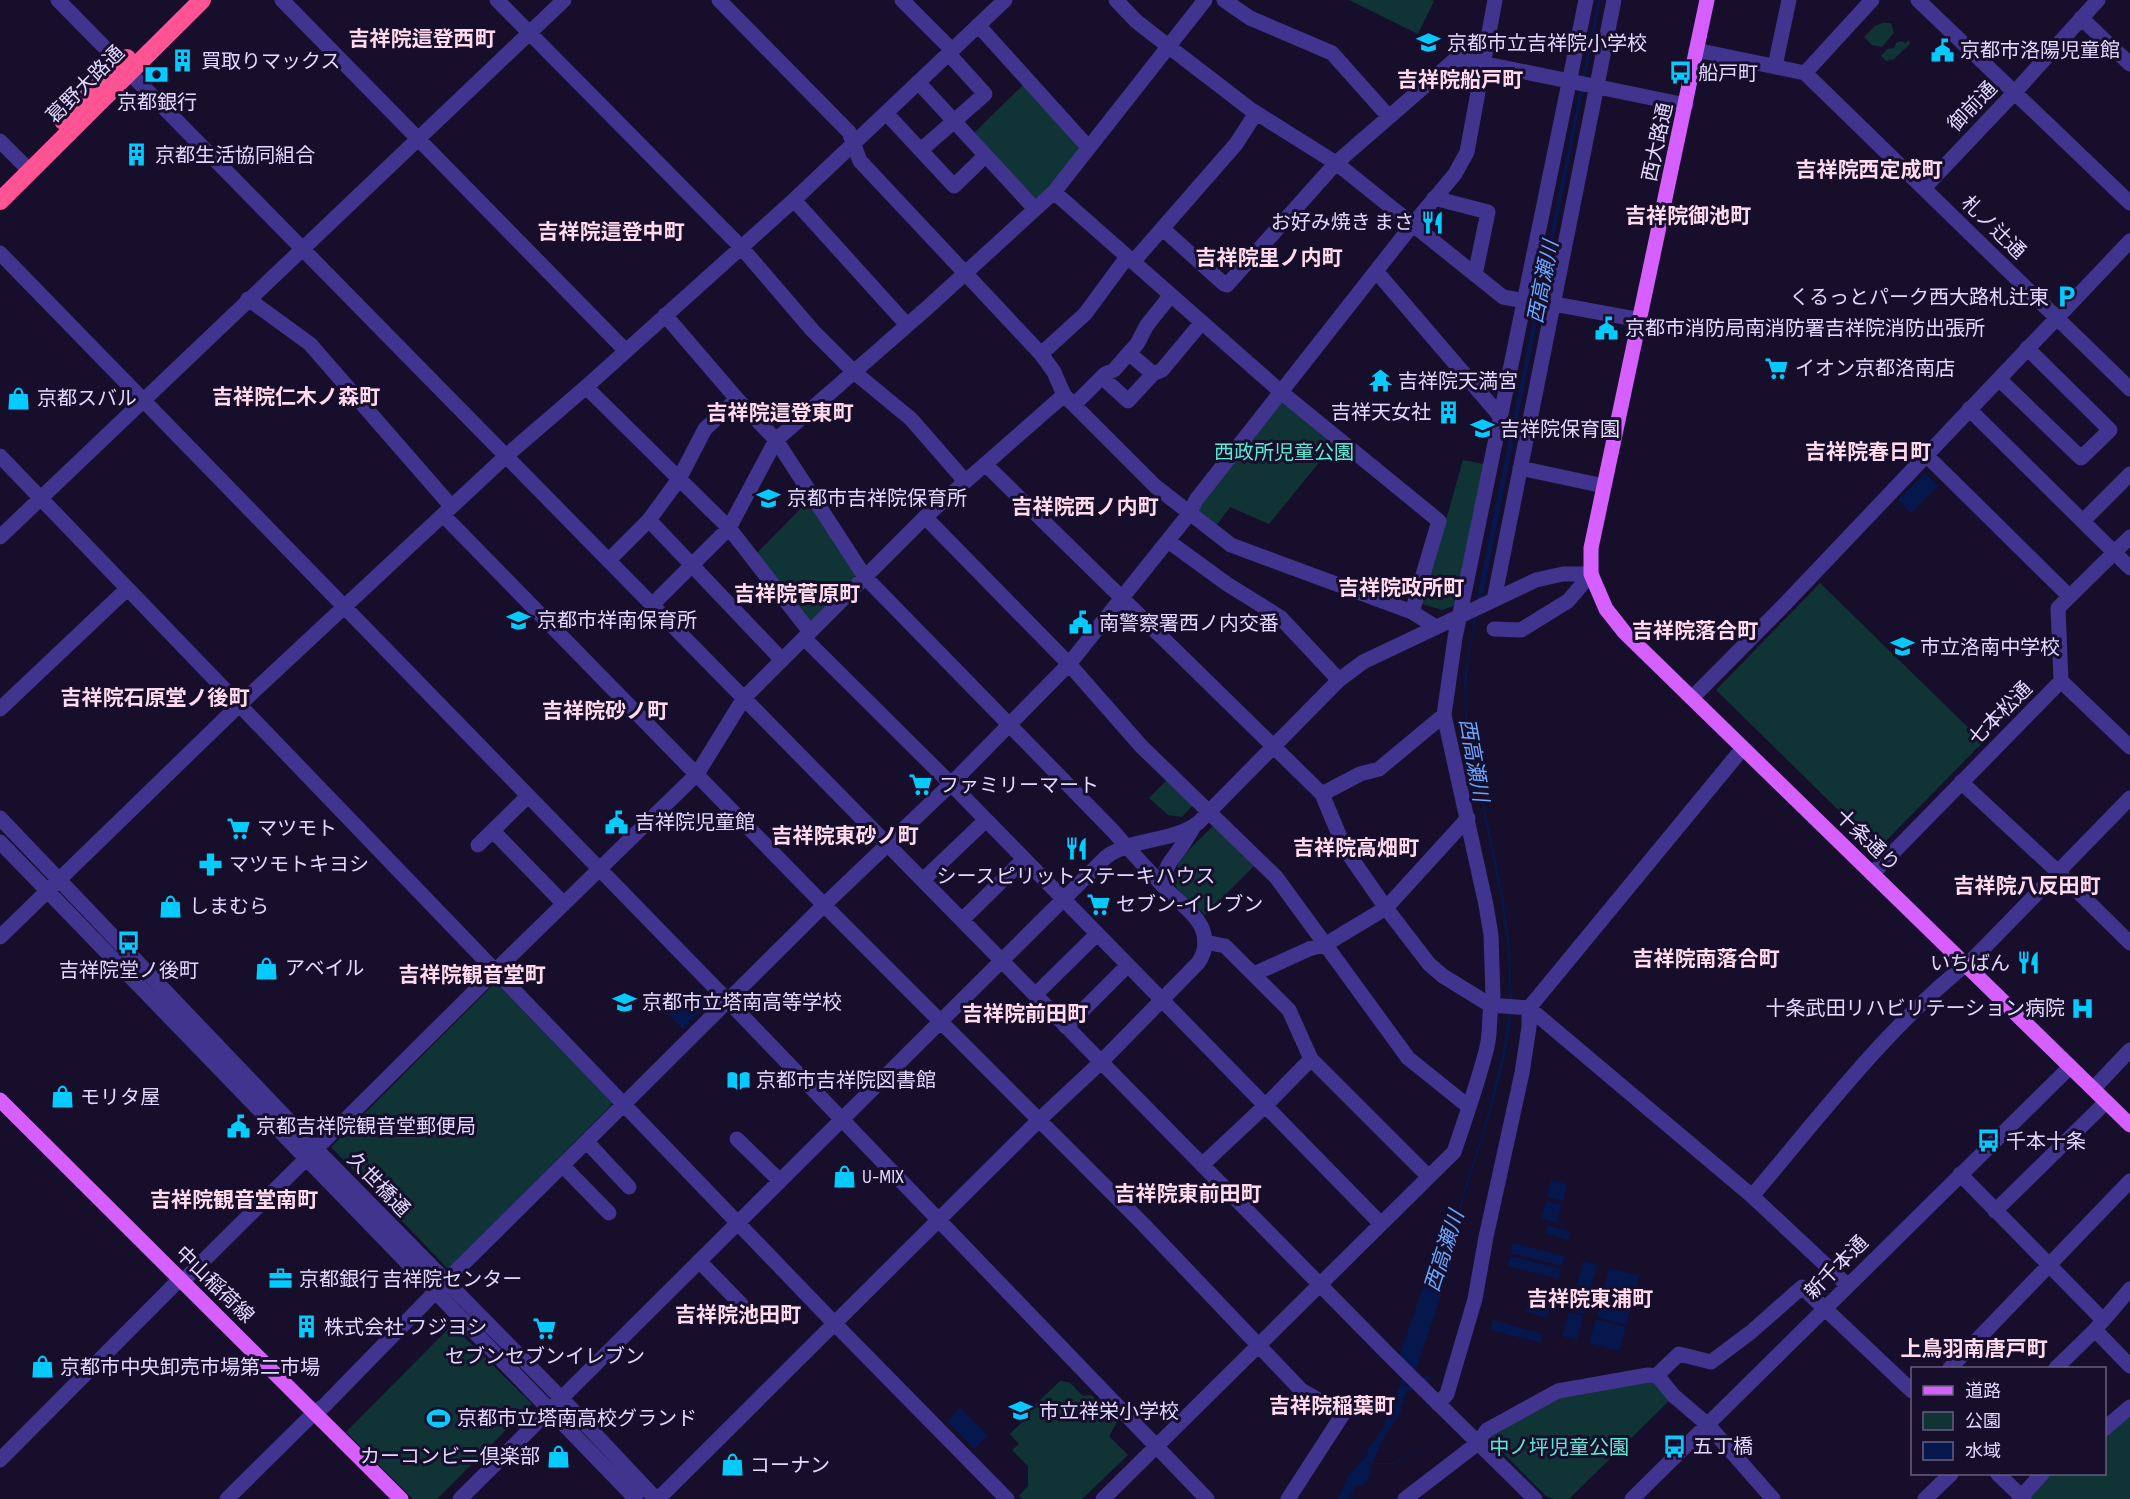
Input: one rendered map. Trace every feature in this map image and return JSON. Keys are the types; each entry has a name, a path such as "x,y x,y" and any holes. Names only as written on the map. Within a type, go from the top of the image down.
{"highway":[{"name":"葛野大路通","path":"125,68 185,0"},
{"name":"葛野大路通","path":"0,201 26,166 125,68 202,0"},
{"name":"葛野大路通","path":"0,183 26,166"}],"main road":[{"name":"西大路通","path":"1591,574 1591,548 1707,0"},
{"name":"十条通り","path":"1591,574 1606,609 1615,622 2130,1125"},
{"name":"中山稲荷線","path":"0,1100 401,1499"}],"street":[{"path":"58,0 1319,1285 1534,1499"},
{"path":"282,0 626,351"},
{"path":"497,0 600,102 741,248 813,331 854,372 911,419 965,481"},
{"path":"0,537 564,0"},
{"path":"719,0 849,132 860,160 1041,354 1069,400 1155,486 1231,545 1412,612 1436,627"},
{"path":"902,0 985,94 921,150"},
{"path":"0,937 238,706 447,510 794,200 1005,0"},
{"path":"1116,0 1136,21 1168,46 1256,113 1336,163 1503,297 1525,300"},
{"path":"652,605 729,528 776,440 966,274 1054,192 1205,0"},
{"path":"1224,0 1250,18 1332,53 1389,117"},
{"path":"227,1499 315,1412 324,1406 440,1287 824,905 951,784 1069,664 1168,541 1189,514 1196,500 1413,224 1455,174 1467,152 1495,0"},
{"path":"1103,1499 1454,1152 1469,1107 1488,1044 1493,1005 1491,935 1468,818 1444,715 1455,638 1463,615 1586,0"},
{"path":"1492,601 1614,0"},
{"path":"1775,66 1789,0"},
{"path":"1696,50 1805,73 1872,0"},
{"path":"1918,0 2130,203"},
{"name":"御前通","path":"1924,188 2098,0"},
{"path":"2081,18 2130,64"},
{"path":"978,25 1088,147"},
{"path":"1163,229 1227,285 1336,163 1458,58 1686,105"},
{"name":"札ノ辻通","path":"1805,73 2130,389"},
{"path":"918,82 1035,209"},
{"path":"886,113 954,186 985,156"},
{"path":"1041,354 1085,314 1130,259 1163,229 1236,144 1256,113"},
{"path":"0,141 26,166"},
{"path":"1054,192 1281,392 1439,521 1412,612"},
{"path":"1434,198 1488,212 1475,275"},
{"path":"794,200 907,325"},
{"path":"1692,698 2130,241"},
{"path":"0,253 728,1001 1207,1499"},
{"path":"1376,271 1501,417"},
{"path":"0,1460 697,774 744,698 865,577 965,481 1069,400 1114,370 1137,344 1147,325 1171,295"},
{"path":"248,299 310,344 447,510 824,905 1039,1119 1259,1343 1301,1390 1343,1414 1288,1499"},
{"path":"1554,304 1641,320"},
{"path":"657,1499 1039,1119 1101,1062 1198,963 1205,951 1205,942 1198,922 865,577 776,440 737,399 665,315"},
{"path":"1102,377 1128,401 1153,374 1162,370 1202,322"},
{"path":"1999,379 2081,458 2110,430 2028,348"},
{"path":"1129,353 1153,374"},
{"path":"586,387 729,528 807,635 1381,1224"},
{"path":"609,560 649,520 679,479 705,429 737,399"},
{"path":"1969,409 2130,568"},
{"path":"1926,455 2069,596"},
{"path":"0,456 238,706 1007,1499"},
{"path":"986,465 1322,794 1345,849 1386,908 1430,964 1443,976 1493,1005 1528,1008 1752,1196 1848,1285"},
{"path":"1520,468 1604,486"},
{"path":"2083,521 2130,474"},
{"path":"926,517 1069,664 1141,746 1276,877 1408,1058 1469,1107"},
{"path":"649,520 782,660"},
{"name":"七本松通","path":"1872,874 2061,681 2058,608 2130,537"},
{"path":"1168,541 1227,584 1280,616 1339,680"},
{"path":"1167,890 1166,869 1170,859 1181,848 1194,826 1339,680 1363,662 1547,577 1563,574 1591,574"},
{"path":"1494,629 1521,630 1568,601 1591,574"},
{"path":"0,709 127,589"},
{"path":"2061,681 2130,747"},
{"path":"1322,794 1360,774 1379,769 1444,715"},
{"path":"1438,1404 1447,1394 1475,1299 1485,1237 1522,1073 1529,1027 1528,1008 1743,748"},
{"path":"1961,783 2058,872 2130,943"},
{"path":"478,845 528,796"},
{"path":"1752,1196 1879,1046 1974,958 2130,798"},
{"name":"久世橋通","path":"0,818 311,1154 556,1403 657,1499"},
{"path":"1254,974 1309,949 1326,944 1386,908 1468,818"},
{"path":"922,880 986,820"},
{"path":"460,1499 1106,857 1126,846 1173,835 1194,826"},
{"path":"493,831 564,904"},
{"name":"久世橋通","path":"0,842 199,1050 311,1154"},
{"path":"962,920 1024,859"},
{"path":"1035,995 1097,934"},
{"path":"1205,942 1225,946 1289,1010 1311,1059 1429,1177"},
{"path":"1066,1027 1128,964"},
{"path":"2093,1089 2130,1050"},
{"path":"1202,1165 1311,1059"},
{"name":"新千本通","path":"1632,1499 1825,1306 2070,1067"},
{"path":"1995,1211 2106,1102"},
{"path":"737,1139 780,1181"},
{"path":"587,1142 629,1186"},
{"path":"563,1166 609,1213"},
{"path":"1960,1174 2050,1266 2130,1366"},
{"path":"1951,1367 2130,1180"},
{"path":"699,1262 741,1304"},
{"path":"1656,1376 1679,1354 1711,1362 1802,1287 1825,1306 1911,1390"},
{"path":"2057,1367 2099,1325 2130,1289"},
{"path":"1406,1499 1487,1430 1558,1391 1648,1375 1656,1376 1674,1396 1707,1425 1773,1499"},
{"name":"久世橋通","path":"556,1403 636,1499"},
{"path":"2106,1427 2130,1407"},
{"path":"1925,1499 1949,1475"},
{"path":"2000,1475 2022,1498 2040,1475"}],"green space":[{"path":"1349,0 1431,0 1434,1 1418,34"},
{"path":"1891,23 1894,33 1882,47 1872,45 1864,37 1875,26"},
{"path":"1909,40 1910,44 1894,59 1886,61 1881,56 1887,49 1894,48 1896,43 1901,41 1905,43"},
{"path":"1025,83 1078,145 1079,151 1037,201 973,134"},
{"name":"西政所児童公園","path":"1286,402 1334,444 1269,524 1230,507 1217,525 1200,512 1198,506 1279,403"},
{"path":"1463,460 1488,465 1459,604 1442,610 1422,604"},
{"path":"809,500 856,573 854,581 814,621 805,620 756,554"},
{"path":"1820,583 1983,742 1878,849 1716,690"},
{"path":"1169,778 1194,804 1182,817 1168,815 1149,798"},
{"path":"1213,826 1256,864 1205,915 1180,892 1174,880 1175,871 1185,854"},
{"path":"492,986 499,986 611,1102 611,1105 448,1269 331,1147"},
{"name":"京都市立塔南高校グランド","path":"452,1325 532,1404 437,1499 413,1499 346,1432"},
{"name":"中ノ坪児童公園","path":"1653,1380 1670,1400 1569,1499 1553,1499 1546,1496 1491,1441 1492,1432 1562,1397"},
{"path":"1060,1381 1069,1382 1083,1396 1091,1395 1117,1422 1109,1436 1128,1455 1082,1499 1023,1499 1019,1496 1028,1486 1028,1466 1012,1450 1019,1444 1010,1434 1026,1418 1024,1415"},
{"path":"2130,1413 2130,1499 2030,1499 2030,1494 2047,1475 2106,1475 2106,1433"}],"water":[{"path":"1598,0 1601,0 1484,590 1475,624 1467,676 1468,728 1504,900 1510,950 1512,997 1510,1028 1490,1114 1420,1331 1488,1114 1505,1042 1510,996 1508,949 1501,899 1465,722 1464,679 1481,577"},
{"path":"1925,473 1939,486 1911,513 1898,500"},
{"path":"697,988 710,1002 683,1029 668,1014"},
{"path":"1551,1180 1567,1184 1563,1201 1547,1197"},
{"path":"1546,1201 1562,1205 1557,1223 1541,1218"},
{"path":"1548,1225 1570,1231 1568,1240 1545,1234"},
{"path":"1513,1243 1565,1256 1562,1266 1510,1253"},
{"path":"1510,1256 1561,1269 1559,1279 1507,1266"},
{"path":"1583,1261 1597,1265 1591,1288 1577,1285"},
{"path":"1609,1268 1639,1276 1633,1299 1603,1292"},
{"path":"1576,1286 1590,1290 1584,1314 1570,1311"},
{"path":"1531,1289 1554,1295 1551,1305 1528,1299"},
{"path":"1603,1294 1632,1301 1626,1325 1597,1317"},
{"path":"1528,1302 1550,1308 1547,1318 1525,1312"},
{"path":"1569,1312 1583,1316 1577,1340 1562,1336"},
{"path":"1596,1319 1626,1327 1619,1351 1589,1343"},
{"path":"1493,1320 1543,1334 1541,1343 1490,1330"},
{"path":"1413,1341 1417,1341 1404,1386 1430,1375 1430,1380 1406,1392 1402,1410 1379,1447 1374,1461 1370,1463 1393,1463 1455,1432 1394,1464 1370,1464 1373,1467 1370,1470 1371,1475 1363,1485 1357,1485 1347,1499 1338,1499 1348,1476 1367,1455 1369,1445 1377,1438 1389,1408 1394,1405"},
{"path":"960,1408 988,1436 974,1449 947,1421"}],"waterway":[{"name":"西高瀬川","path":"1407,1365 1442,1262"}],"place":[{"name":"京都市立吉祥院小学校","path":"1429,43"},
{"name":"京都市洛陽児童館","path":"1942,50"},
{"name":"買取りマックス","path":"183,61"},
{"name":"船戸町","path":"1680,73"},
{"name":"京都銀行","path":"157,74"},
{"name":"京都生活協同組合","path":"137,155"},
{"name":"お好み焼き まさ","path":"1432,222"},
{"name":"くるっとパーク西大路札辻東","path":"2067,297"},
{"name":"京都市消防局南消防署吉祥院消防出張所","path":"1607,328"},
{"name":"イオン京都洛南店","path":"1777,368"},
{"name":"吉祥院天満宮","path":"1380,381"},
{"name":"京都スバル","path":"19,398"},
{"name":"吉祥天女社","path":"1449,412"},
{"name":"吉祥院保育園","path":"1482,429"},
{"name":"京都市吉祥院保育所","path":"769,498"},
{"name":"京都市祥南保育所","path":"519,620"},
{"name":"南警察署西ノ内交番","path":"1081,623"},
{"name":"市立洛南中学校","path":"1902,647"},
{"name":"ファミリーマート","path":"921,785"},
{"name":"吉祥院児童館","path":"617,822"},
{"name":"マツモト","path":"239,828"},
{"name":"シースピリットステーキハウス","path":"1076,849"},
{"name":"マツモトキヨシ","path":"211,864"},
{"name":"セブン-イレブン","path":"1098,904"},
{"name":"しまむら","path":"171,906"},
{"name":"吉祥院堂ノ後町","path":"129,943"},
{"name":"いちばん","path":"2028,963"},
{"name":"アベイル","path":"267,968"},
{"name":"京都市立塔南高等学校","path":"624,1002"},
{"name":"十条武田リハビリテーション病院","path":"2083,1008"},
{"name":"京都市吉祥院図書館","path":"738,1080"},
{"name":"モリタ屋","path":"62,1097"},
{"name":"京都吉祥院観音堂郵便局","path":"238,1126"},
{"name":"千本十条","path":"1988,1141"},
{"name":"U-MIX","path":"844,1176"},
{"name":"京都銀行 吉祥院センター","path":"281,1279"},
{"name":"株式会社 フジヨシ","path":"306,1327"},
{"name":"セブンセブンイレブン","path":"545,1328"},
{"name":"京都市中央卸売市場第二市場","path":"42,1367"},
{"name":"市立祥栄小学校","path":"1021,1411"},
{"name":"京都市立塔南高校グランド","path":"439,1418"},
{"name":"五丁橋","path":"1675,1446"},
{"name":"カーコンビニ倶楽部","path":"558,1456"},
{"name":"コーナン","path":"732,1465"}],"district":[{"name":"吉祥院這登西町","path":"422,39"},
{"name":"吉祥院船戸町","path":"1460,80"},
{"name":"吉祥院西定成町","path":"1869,170"},
{"name":"吉祥院御池町","path":"1688,216"},
{"name":"吉祥院這登中町","path":"611,232"},
{"name":"吉祥院里ノ内町","path":"1269,258"},
{"name":"吉祥院仁木ノ森町","path":"296,397"},
{"name":"吉祥院這登東町","path":"780,413"},
{"name":"吉祥院春日町","path":"1868,452"},
{"name":"吉祥院西ノ内町","path":"1085,507"},
{"name":"吉祥院政所町","path":"1401,588"},
{"name":"吉祥院菅原町","path":"797,594"},
{"name":"吉祥院落合町","path":"1695,631"},
{"name":"吉祥院石原堂ノ後町","path":"155,698"},
{"name":"吉祥院砂ノ町","path":"605,711"},
{"name":"吉祥院東砂ノ町","path":"845,836"},
{"name":"吉祥院高畑町","path":"1356,848"},
{"name":"吉祥院八反田町","path":"2027,886"},
{"name":"吉祥院南落合町","path":"1706,959"},
{"name":"吉祥院観音堂町","path":"472,975"},
{"name":"吉祥院前田町","path":"1025,1014"},
{"name":"吉祥院東前田町","path":"1188,1194"},
{"name":"吉祥院観音堂南町","path":"234,1200"},
{"name":"吉祥院東浦町","path":"1590,1299"},
{"name":"吉祥院池田町","path":"738,1315"},
{"name":"上鳥羽南唐戸町","path":"1974,1349"},
{"name":"吉祥院稲葉町","path":"1332,1406"}]}
